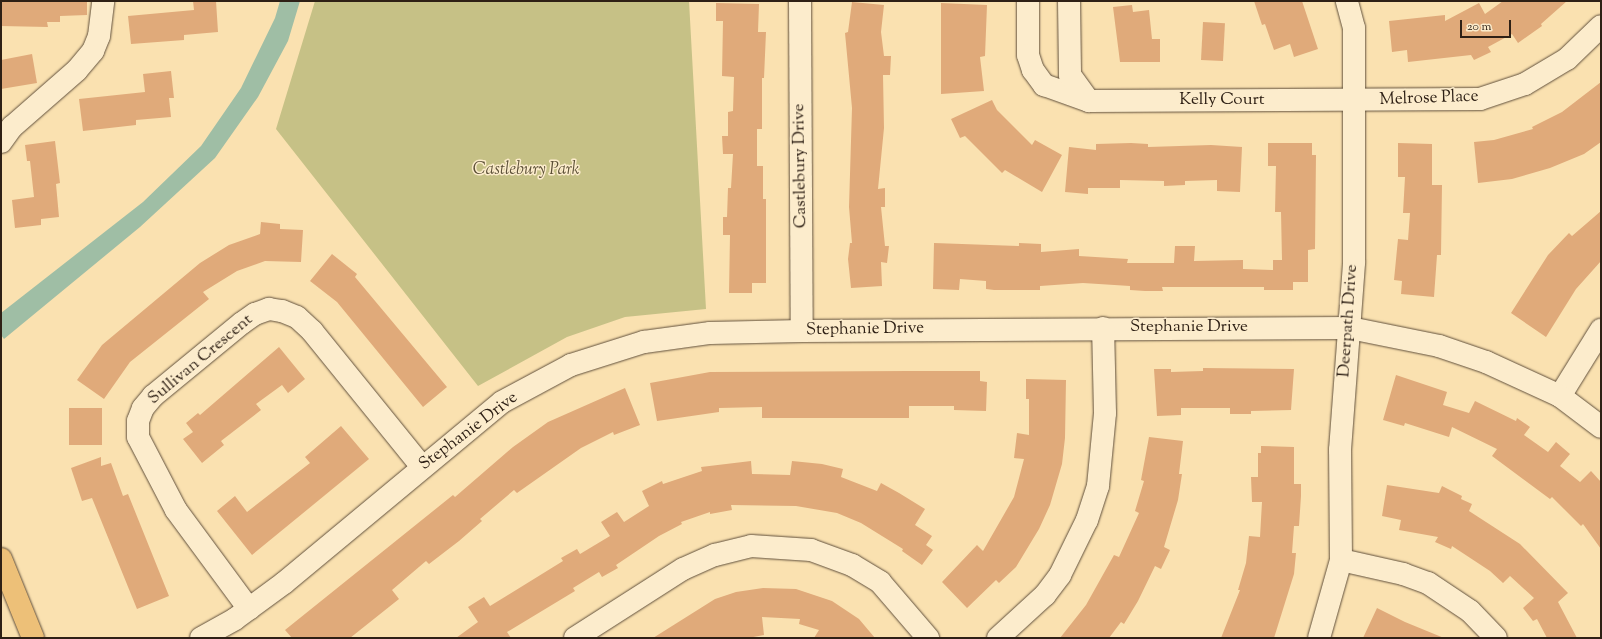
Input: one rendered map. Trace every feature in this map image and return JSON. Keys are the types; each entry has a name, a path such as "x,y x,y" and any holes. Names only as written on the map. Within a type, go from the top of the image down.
{"main road":[{"path":"1,559 33,638"}],"street":[{"path":"1,142 12,126 77,70 93,51 99,36 103,1"},
{"name":"Castlebury Drive","path":"800,1 802,331"},
{"name":"Kelly Court","path":"1028,1 1028,55 1033,70 1044,85 1089,101 1355,101"},
{"path":"1069,1 1070,75 1089,101"},
{"name":"Deerpath Drive","path":"1319,638 1331,603 1341,560 1340,450 1350,328 1354,255 1354,28 1346,1"},
{"name":"Melrose Place","path":"1355,101 1480,99 1525,84 1567,59 1601,26"},
{"name":"Sullivan Crescent","path":"249,609 176,510 138,437 138,421 143,408 153,396 218,342 255,314 269,309 282,310 297,317 312,331 422,467"},
{"path":"998,638 1045,595 1060,575 1087,520 1098,486 1105,413 1103,328"},
{"name":"Stephanie Drive","path":"201,638 249,609 284,583 502,402 575,364 644,342 710,333 802,331 1103,328 1350,328 1446,348 1499,367 1560,396 1601,427"},
{"path":"1560,396 1601,330"},
{"path":"575,638 683,569 715,555 751,546 811,550 852,565 880,582 928,638"},
{"path":"1341,560 1403,574 1428,583 1470,611 1496,638"}],"green space":[{"name":"Castlebury Park","path":"315,1 689,1 706,309 625,317 567,337 478,386 276,129"}],"shaded area":[{"path":"280,1 300,1 288,41 258,97 215,158 140,227 4,339 1,335 1,313 143,202 201,146 241,88 275,18"}],"building":[{"path":"1,1 87,1 87,15 60,16 60,22 47,22 48,27 1,26"},
{"path":"193,1 216,1 218,32 184,35 184,40 131,44 128,16 194,10"},
{"path":"1254,1 1302,1 1318,49 1294,57 1290,44 1274,50 1265,24 1262,25"},
{"path":"1503,1 1567,1 1541,24 1542,26 1518,43 1512,34 1488,47 1491,52 1474,60 1471,55 1408,62 1407,50 1392,52 1389,21 1445,15 1445,21 1479,3 1485,14"},
{"path":"852,2 884,5 881,32 884,56 891,56 890,75 883,75 884,128 878,189 885,188 885,207 881,207 885,246 889,246 887,263 881,262 882,286 851,288 848,259 850,243 852,243 849,207 852,108 845,33 848,32"},
{"path":"716,3 759,4 758,32 766,32 764,78 762,78 762,129 757,129 757,166 763,166 763,199 766,199 766,283 752,283 752,293 729,293 730,235 723,235 723,217 727,217 728,188 731,188 733,154 723,154 722,136 728,136 728,112 733,111 734,77 722,76 723,21 716,21"},
{"path":"941,3 987,5 985,56 980,57 984,91 941,94"},
{"path":"1132,5 1133,12 1149,10 1152,39 1160,39 1160,62 1120,62 1113,7"},
{"path":"1203,22 1225,23 1223,61 1201,60"},
{"path":"32,54 37,83 1,89 1,60"},
{"path":"171,71 174,98 169,98 171,117 136,120 136,125 83,131 79,99 145,92 143,74"},
{"path":"1601,82 1601,142 1584,154 1550,168 1512,179 1478,183 1474,142 1494,140 1533,129 1532,127 1562,112"},
{"path":"992,100 997,110 1032,145 1035,140 1062,155 1042,192 1005,170 1002,173 965,136 960,138 951,119"},
{"path":"55,141 60,183 56,184 59,217 41,219 41,225 15,228 12,200 34,197 30,161 27,161 25,145"},
{"path":"1268,143 1312,143 1312,155 1316,155 1315,249 1308,250 1308,282 1293,282 1293,290 1264,290 1264,287 1162,287 1163,291 1145,291 1130,290 1130,286 1083,283 1040,286 1040,290 994,290 986,289 986,281 960,279 959,290 933,289 934,243 1019,246 1019,243 1041,244 1041,252 1079,249 1079,256 1128,259 1127,263 1174,263 1175,246 1195,246 1194,261 1243,260 1243,269 1273,270 1273,260 1282,260 1281,212 1275,212 1276,166 1268,166"},
{"path":"1398,143 1432,144 1432,185 1442,185 1441,255 1437,255 1434,297 1401,294 1402,281 1394,280 1398,239 1408,240 1410,213 1403,213 1405,177 1398,177"},
{"path":"1096,144 1148,144 1148,147 1211,145 1242,147 1240,192 1217,191 1217,180 1185,181 1185,185 1164,186 1164,181 1120,180 1120,188 1088,188 1088,194 1065,192 1069,147 1096,150"},
{"path":"1601,211 1601,261 1576,289 1546,337 1511,313 1548,255 1569,233 1572,236"},
{"path":"261,222 280,224 280,229 303,230 301,262 265,261 237,271 203,292 209,299 130,362 104,399 77,380 102,345 200,263 229,245 260,234"},
{"path":"332,254 357,274 355,277 447,387 423,407 337,302 310,281"},
{"path":"279,347 305,379 288,393 282,385 256,404 261,410 221,441 224,445 202,463 183,439 193,432 186,423 198,413 200,415"},
{"path":"1203,368 1294,369 1291,410 1251,411 1251,414 1230,414 1230,408 1181,408 1181,415 1157,416 1154,369 1171,369 1171,372 1203,371"},
{"path":"980,371 980,381 987,382 986,411 954,410 954,406 909,406 909,418 762,418 762,407 719,408 719,412 657,421 650,383 710,372"},
{"path":"1396,375 1447,392 1443,405 1469,413 1475,401 1516,421 1517,418 1530,427 1524,435 1548,452 1556,442 1570,454 1560,466 1580,482 1591,471 1601,482 1601,549 1583,524 1581,526 1552,497 1550,499 1492,456 1497,449 1452,427 1449,437 1405,423 1404,426 1383,420"},
{"path":"1026,379 1066,380 1065,438 1062,464 1050,505 1039,529 1016,567 999,583 996,580 967,608 942,582 977,545 983,551 1014,497 1024,459 1014,458 1017,433 1029,435 1029,399 1026,399"},
{"path":"625,388 640,425 614,435 613,432 581,448 517,493 514,490 480,519 482,521 459,541 429,564 426,561 392,590 399,599 350,638 292,638 285,630 453,495 455,497 513,447 548,422"},
{"path":"69,408 102,408 102,445 69,445"},
{"path":"341,426 369,459 252,555 217,511 235,496 247,512 310,463 305,457"},
{"path":"1149,437 1183,441 1179,474 1182,474 1178,500 1164,547 1170,550 1161,569 1155,566 1138,601 1124,624 1121,622 1109,638 1060,638 1086,605 1114,555 1119,557 1139,513 1135,511 1144,481 1141,480"},
{"path":"1261,446 1294,447 1294,484 1301,484 1301,496 1299,526 1294,526 1292,553 1296,553 1294,574 1274,638 1221,638 1240,590 1238,590 1246,563 1249,536 1260,537 1262,502 1252,502 1251,477 1258,477 1258,453 1261,453"},
{"path":"101,457 101,466 111,463 123,496 128,494 169,596 137,609 92,498 82,501 71,468"},
{"path":"751,461 752,474 790,475 792,461 822,464 843,469 841,477 877,491 881,483 925,509 915,525 932,536 926,545 933,550 922,565 902,551 903,549 861,523 837,513 796,506 731,505 732,510 710,514 710,512 681,522 682,524 659,536 616,565 618,568 602,577 599,572 573,588 575,591 507,632 511,638 456,638 478,622 468,607 484,597 490,606 563,561 561,558 577,549 580,554 610,536 601,522 617,512 624,522 649,506 642,491 662,481 663,484 702,471 701,467"},
{"path":"1387,485 1439,493 1442,486 1462,496 1461,499 1472,504 1469,511 1520,544 1568,593 1558,602 1577,638 1547,638 1537,619 1533,621 1523,608 1534,598 1510,576 1503,583 1490,571 1452,546 1451,549 1435,542 1438,537 1399,530 1401,520 1382,516"},
{"path":"763,588 796,589 832,601 859,619 875,638 814,638 819,630 799,624 800,619 762,617 764,635 748,638 653,638 715,599 736,592"},
{"path":"1377,608 1405,622 1444,638 1363,638"}]}
